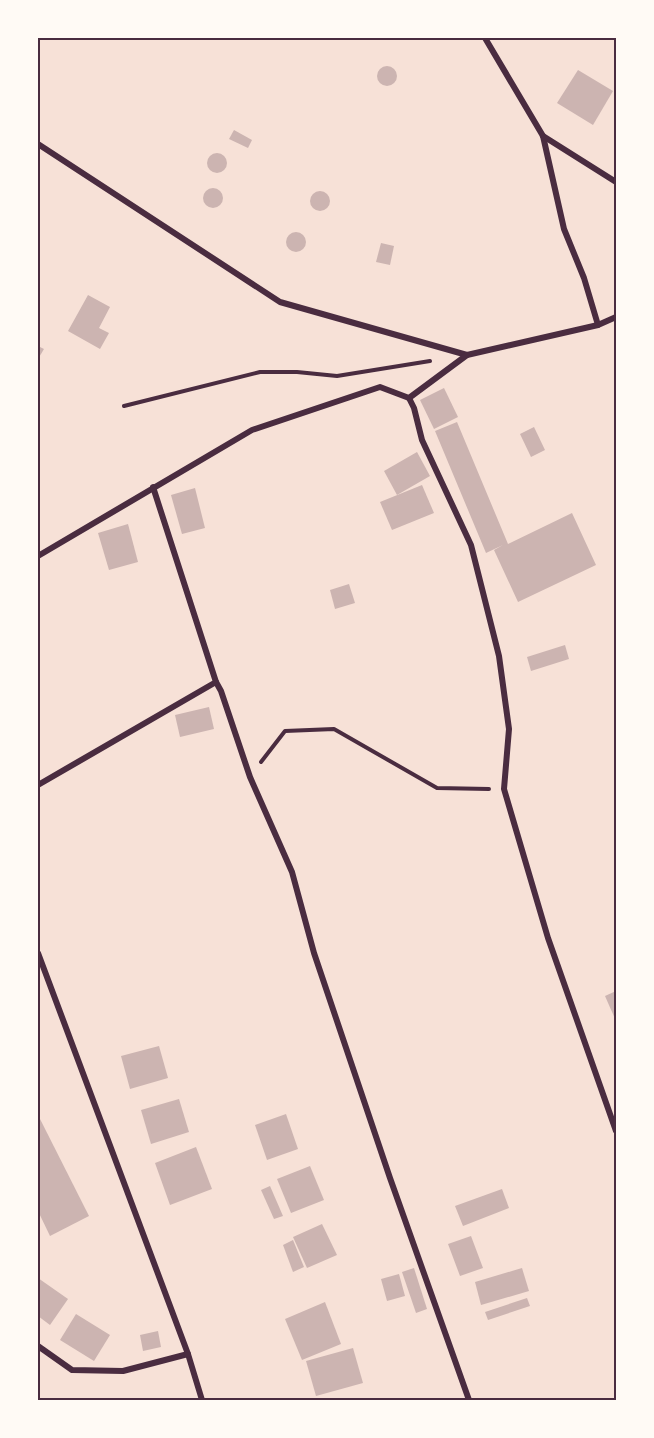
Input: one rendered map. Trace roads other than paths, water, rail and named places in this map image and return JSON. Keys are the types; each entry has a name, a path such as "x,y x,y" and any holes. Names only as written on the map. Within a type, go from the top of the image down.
{"street":[{"path":"485,38 543,136 564,229 584,278 598,325"},
{"path":"543,136 616,182"},
{"path":"38,144 280,302 467,355"},
{"path":"409,398 467,355 598,325 616,317"},
{"path":"38,556 252,430 380,387 409,398 414,408 422,440 471,545 499,656 509,729 504,789 548,938 616,1131"},
{"path":"153,487 216,682 250,777 291,872 314,953 469,1401"},
{"path":"38,785 216,682"},
{"path":"38,953 188,1354 202,1401"},
{"path":"38,1346 72,1370 123,1371 188,1354"}]}
